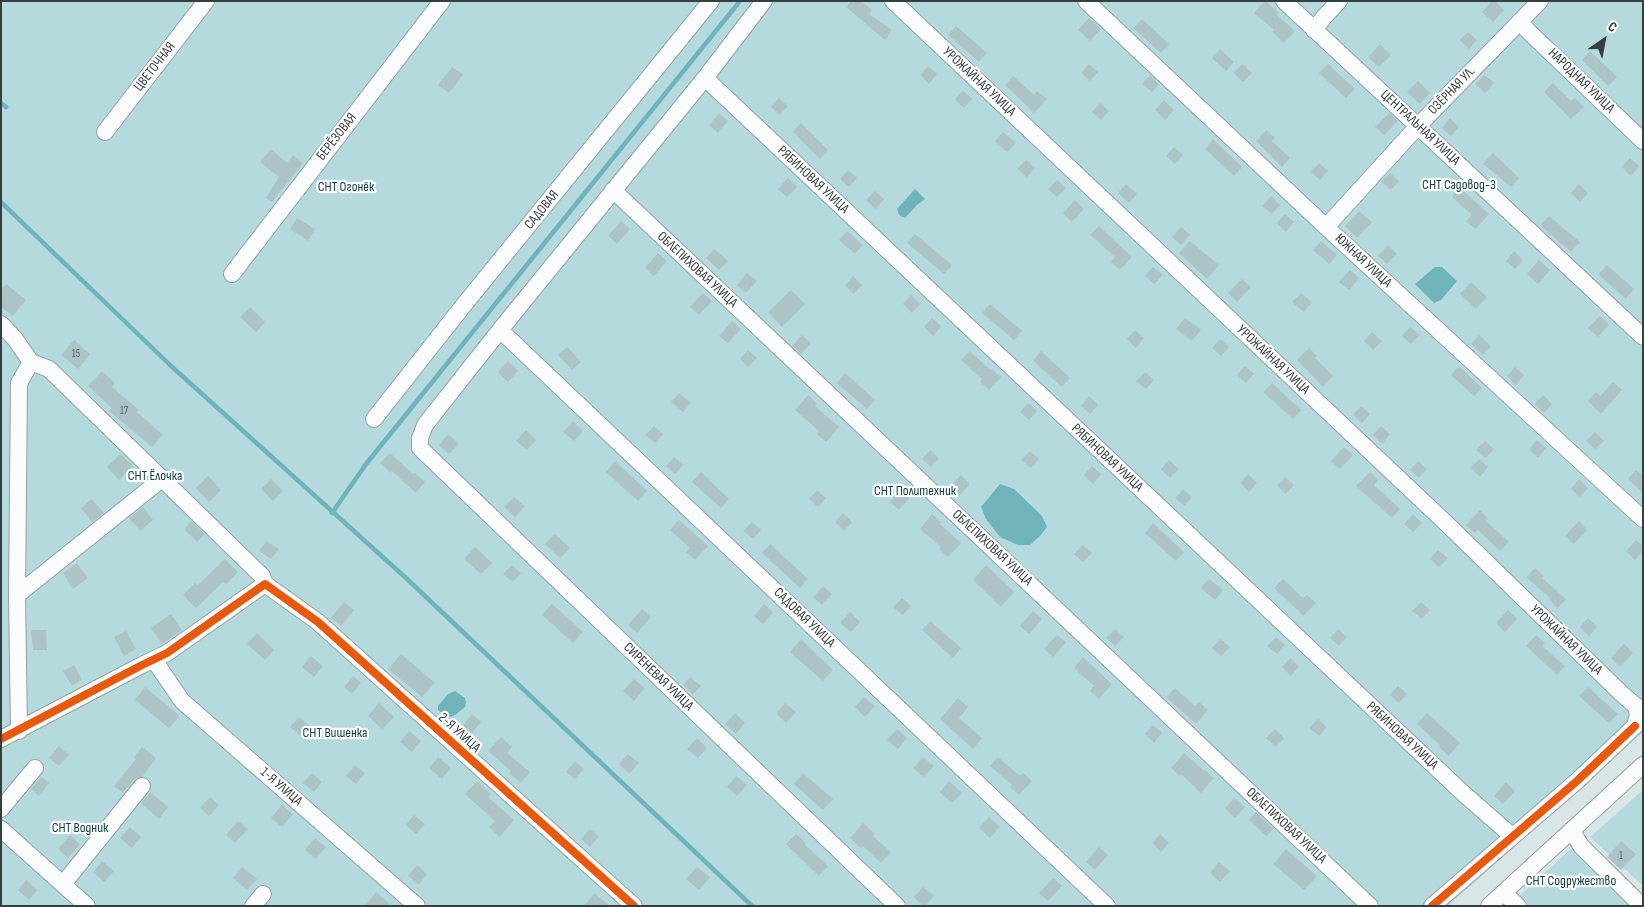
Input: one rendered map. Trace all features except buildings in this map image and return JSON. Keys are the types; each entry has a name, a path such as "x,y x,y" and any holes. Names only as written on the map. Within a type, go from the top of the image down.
{"street":[{"name":"ЦВЕТОЧНАЯ","path":"105,132 206,1"},
{"name":"БЕРЁЗОВАЯ","path":"232,274 442,1"},
{"name":"САДОВАЯ","path":"374,419 463,306 711,1"},
{"path":"500,330 705,78 764,1"},
{"name":"УРОЖАЙНАЯ УЛИЦА","path":"893,1 1441,518 1636,706 1638,715 1635,726 1577,780 1512,836"},
{"name":"ЮЖНАЯ УЛИЦА","path":"1086,1 1326,227 1643,519"},
{"name":"ЦЕНТРАЛЬНАЯ УЛИЦА","path":"1284,1 1643,338"},
{"path":"1314,30 1339,1"},
{"name":"ОЗЁРНАЯ УЛ.","path":"1326,227 1418,126 1540,1"},
{"name":"НАРОДНАЯ УЛИЦА","path":"1520,21 1527,30 1643,140"},
{"name":"РЯБИНОВАЯ УЛИЦА","path":"705,78 1456,788 1512,836"},
{"name":"ОБЛЕПИХОВАЯ УЛИЦА","path":"613,190 1370,906"},
{"path":"1,324 16,339 30,362 19,383 17,595 19,731"},
{"name":"СИРЕНЕВАЯ УЛИЦА","path":"500,330 425,425 420,438 420,448 897,906"},
{"name":"САДОВАЯ УЛИЦА","path":"500,330 1107,906"},
{"name":"2-Я УЛИЦА","path":"30,362 49,369 262,576 265,584 318,622 634,906"},
{"path":"17,595 163,478"},
{"path":"1,739 154,660 265,584"},
{"name":"1-Я УЛИЦА","path":"154,660 182,700 417,906"},
{"path":"1489,906 1643,765"},
{"path":"1,809 35,768"},
{"path":"63,884 142,786"},
{"path":"1,829 88,906"},
{"path":"1572,831 1581,846 1642,906"},
{"path":"1432,906 1512,836"},
{"path":"1504,893 1518,906"}],"green space":[{"path":"1,1 1643,1 1643,732 1448,906 1,906"},
{"path":"1643,790 1643,886 1590,837"},
{"name":"СНТ Содружество","path":"1572,848 1632,906 1508,906"}],"water":[{"path":"915,189 925,199 905,218 899,215 897,209"},
{"path":"1435,267 1442,267 1457,281 1441,300 1434,303 1415,284"},
{"path":"1000,484 1014,489 1042,516 1047,527 1030,545 1018,545 1000,537 986,519 981,507"},
{"path":"455,691 465,698 465,707 455,715 445,716 438,710 438,706 448,694"}],"waterway":[{"path":"332,513 366,464 740,1"},
{"path":"1,103 6,107"},
{"path":"1,202 170,365 406,578 752,906"}],"cycle path":[{"path":"1,739 167,653 265,584 318,622 634,906"},
{"path":"1432,906 1577,781 1635,726"}],"park label":[{"name":"СНТ Садовод-3","path":"1459,185"},
{"name":"СНТ Огонёк","path":"346,187"},
{"name":"СНТ Ёлочка","path":"155,476"},
{"name":"СНТ Политехник","path":"915,491"},
{"name":"СНТ Вишенка","path":"335,733"},
{"name":"СНТ Водник","path":"80,828"}]}
